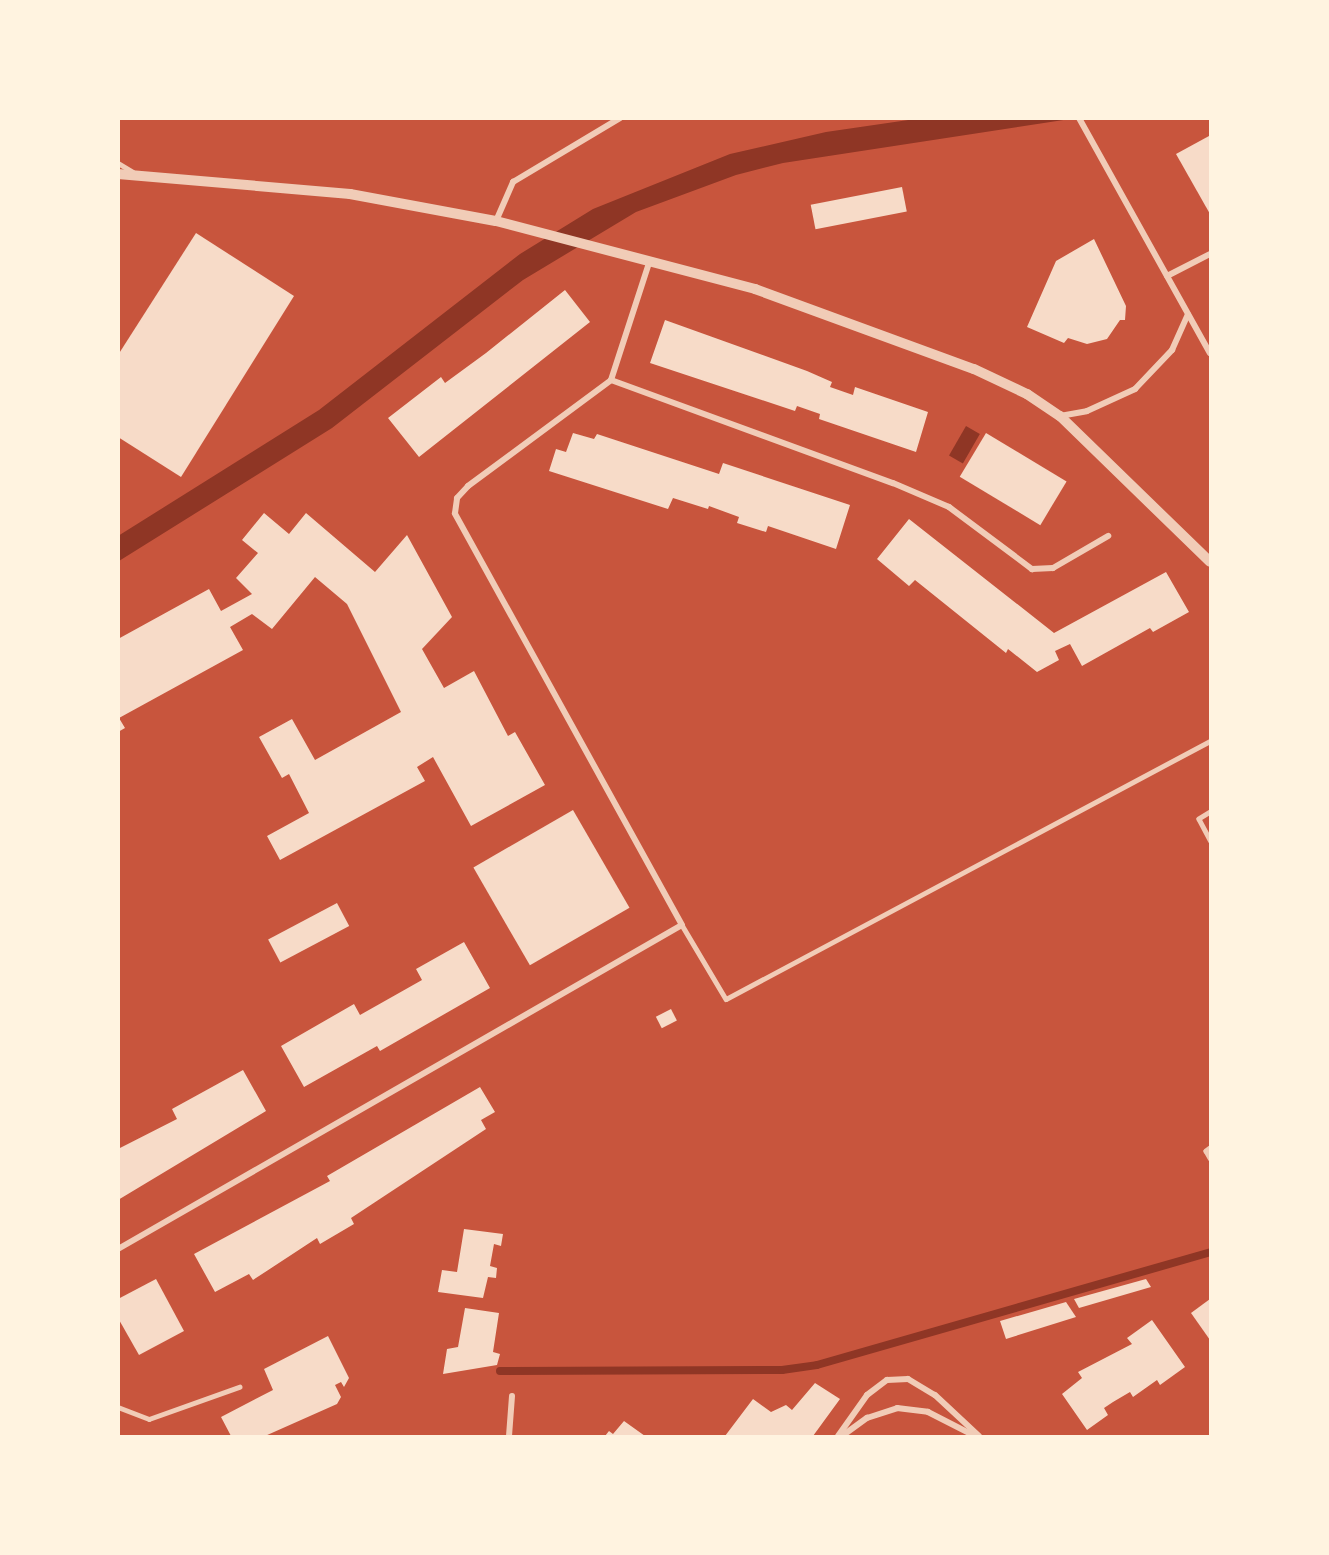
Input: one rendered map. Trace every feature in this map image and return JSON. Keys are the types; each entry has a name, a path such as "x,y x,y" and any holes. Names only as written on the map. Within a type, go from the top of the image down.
{"street":[{"path":"496,221 513,182 620,118"},
{"path":"1078,118 1210,353"},
{"path":"118,174 350,194 496,221 650,259 755,290 974,369 1027,394 1060,416 1210,562"},
{"path":"1167,276 1210,254"},
{"path":"118,1249 682,926 455,513 457,498 468,486 611,381 650,259"},
{"path":"1060,416 1088,411 1135,389 1172,350 1188,314"},
{"path":"611,381 893,483 949,507 1032,568 1053,568 1108,536"},
{"path":"840,1437 867,1395 887,1380 908,1379 935,1395 978,1437"},
{"path":"509,1437 512,1396"},
{"path":"840,1437 867,1418 897,1408 928,1412 978,1437"}],"lane":[{"path":"118,163 138,175"},
{"path":"682,926 726,999 1210,741"},
{"path":"1210,813 1199,819 1210,840"},
{"path":"1210,1148 1206,1151 1210,1158"},
{"path":"118,1407 148,1419 239,1387"}],"shaded area":[{"path":"922,118 1070,119 783,163 736,175 636,212 523,280 332,428 119,561 118,536 319,410 520,254 593,209 730,154 826,132"},
{"path":"966,426 980,434 963,463 949,455"}],"building":[{"path":"1209,136 1210,138 1210,214 1176,154"},
{"path":"902,187 907,212 815,229 811,205"},
{"path":"196,233 294,296 181,477 118,437 118,355"},
{"path":"1094,239 1126,306 1125,320 1120,320 1107,339 1087,344 1068,338 1064,343 1027,327 1056,261"},
{"path":"565,290 590,322 419,457 388,418 441,377 445,383"},
{"path":"665,320 807,371 832,382 830,387 853,395 855,387 928,412 916,452 819,419 820,414 797,406 795,411 650,363"},
{"path":"573,433 594,439 597,434 719,474 723,463 850,505 836,549 768,526 766,532 737,523 739,517 709,506 708,509 673,498 668,509 549,471 556,449 566,452"},
{"path":"986,433 1067,481 1040,525 960,477"},
{"path":"264,513 289,534 306,513 375,572 407,535 452,617 422,649 444,688 474,671 508,736 515,732 545,785 471,826 433,757 417,767 425,781 280,860 267,836 309,813 289,774 282,778 259,737 292,719 315,760 401,712 347,604 315,577 272,629 252,614 230,627 243,650 119,718 125,728 118,732 118,639 209,589 221,611 252,594 236,578 258,553 242,540"},
{"path":"909,519 1054,633 1166,572 1189,612 1153,632 1150,628 1082,666 1070,644 1055,651 1059,660 1037,672 1008,649 1006,653 915,580 909,586 877,559"},
{"path":"573,810 630,908 530,965 473,868"},
{"path":"337,903 349,926 280,963 268,940"},
{"path":"464,942 490,988 380,1051 377,1046 304,1087 281,1046 354,1004 360,1015 422,980 416,969"},
{"path":"671,1009 677,1021 662,1028 656,1017"},
{"path":"243,1070 266,1111 118,1200 118,1149 177,1119 172,1109"},
{"path":"480,1087 495,1112 481,1120 486,1129 351,1218 354,1224 320,1244 317,1238 253,1280 249,1274 215,1292 194,1254 330,1181 327,1176"},
{"path":"464,1229 503,1234 501,1246 494,1244 490,1266 497,1268 496,1278 488,1277 483,1298 438,1292 442,1270 457,1272"},
{"path":"156,1279 184,1331 139,1355 118,1318 118,1299"},
{"path":"1146,1279 1151,1287 1079,1308 1074,1299"},
{"path":"1210,1299 1210,1340 1191,1313"},
{"path":"1066,1302 1076,1317 1006,1339 1000,1321"},
{"path":"465,1308 499,1313 493,1352 500,1354 497,1365 443,1374 447,1349 458,1347"},
{"path":"1152,1320 1185,1367 1160,1385 1157,1380 1133,1397 1130,1392 1113,1402 1104,1408 1108,1415 1087,1430 1062,1394 1082,1378 1078,1372 1132,1344 1127,1338"},
{"path":"328,1336 349,1378 344,1387 341,1382 335,1385 341,1397 337,1404 265,1436 231,1436 221,1417 273,1390 264,1369"},
{"path":"815,1383 840,1399 813,1436 725,1436 753,1399 771,1412 786,1405 792,1410"},
{"path":"624,1421 645,1436 605,1436 609,1431 613,1434"}],"waterway":[{"path":"500,1371 782,1370 817,1365 1210,1252"}]}
